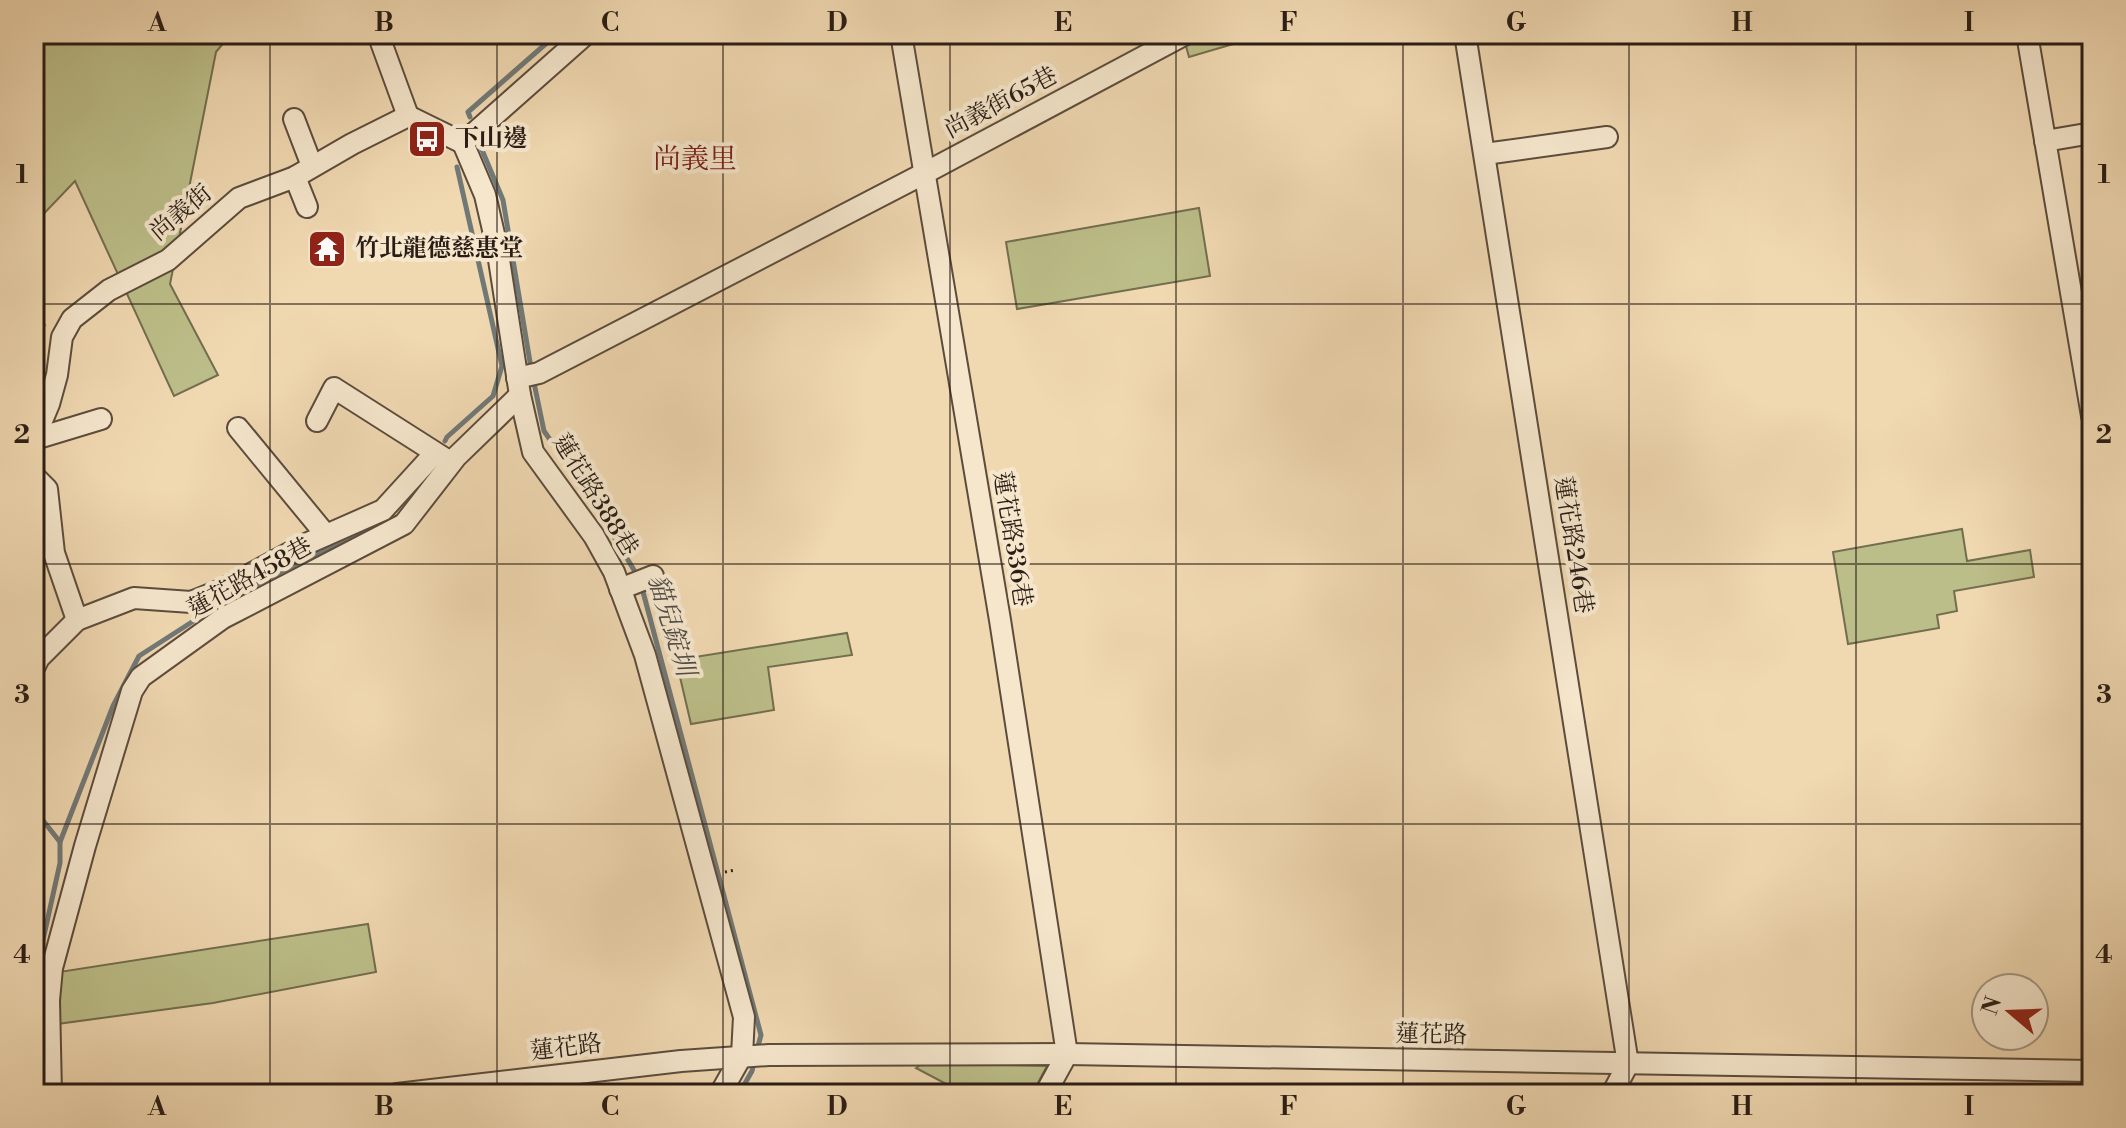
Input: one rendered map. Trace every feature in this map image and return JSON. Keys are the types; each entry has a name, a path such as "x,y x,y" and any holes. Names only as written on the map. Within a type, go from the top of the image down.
{"street":[{"path":"378,34 408,116 463,143 586,34"},
{"name":"蓮花路336巷","path":"901,34 1000,620 1067,1054"},
{"name":"尚義街65巷","path":"519,386 1186,34"},
{"name":"蓮花路246巷","path":"1465,34 1628,1064"},
{"path":"2027,34 2092,416"},
{"name":"尚義街","path":"34,439 57,375 62,337 72,319 109,290 168,260 239,198 304,171 408,116"},
{"path":"294,119 307,207"},
{"path":"2045,141 2092,133"},
{"path":"1485,154 1607,137"},
{"name":"蓮花路388巷","path":"463,143 485,195 497,247 533,452 594,536 614,572 645,655 744,1017 742,1055"},
{"name":"蓮花路458巷","path":"51,1094 49,1000 52,968 132,691 141,677 223,618 404,524 444,458 519,386"},
{"path":"191,602 383,510 444,458 334,388 317,421"},
{"path":"34,439 101,419"},
{"path":"238,428 326,535"},
{"path":"34,476 47,489 42,515 77,620"},
{"path":"620,589 653,576"},
{"path":"34,668 39,658 77,620 134,598 191,602 223,618"},
{"path":"1045,1094 1067,1054"},
{"name":"蓮花路","path":"397,1094 742,1055 1067,1054 2092,1071"},
{"path":"720,1094 742,1055"},
{"path":"1612,1094 1628,1064"}],"green space":[{"path":"34,34 231,34 216,52 170,284 218,375 174,396 75,181 34,224"},
{"path":"1193,34 1256,34 1257,37 1189,57 1184,39"},
{"path":"1199,208 1210,276 1017,309 1006,242"},
{"path":"1962,529 1967,561 2030,550 2034,577 1954,591 1957,611 1937,615 1939,628 1848,644 1833,552"},
{"path":"847,633 852,655 768,667 774,710 691,724 676,660"},
{"path":"368,924 376,972 213,1003 57,1024 59,972"},
{"path":"923,1063 1047,1066 1032,1094 965,1094 916,1068"}],"waterway":[{"name":"貓兒錠圳","path":"470,117 468,112 557,34"},
{"name":"貓兒錠圳","path":"477,138 503,200 531,368"},
{"path":"445,441 493,396 502,366 457,167"},
{"name":"貓兒錠圳","path":"533,378 544,431 592,500 637,575"},
{"path":"222,602 361,531"},
{"name":"貓兒錠圳","path":"642,588 761,1035 757,1050"},
{"path":"60,842 113,706 139,656 195,620"},
{"path":"34,809 60,842 60,863 37,967 35,1094"},
{"name":"貓兒錠圳","path":"739,1094 755,1059"}],"place":[{"name":"下山邊","path":"427,139"},
{"name":"竹北龍德慈惠堂","path":"327,249"}],"district":[{"name":"尚義里","path":"695,159"}]}
